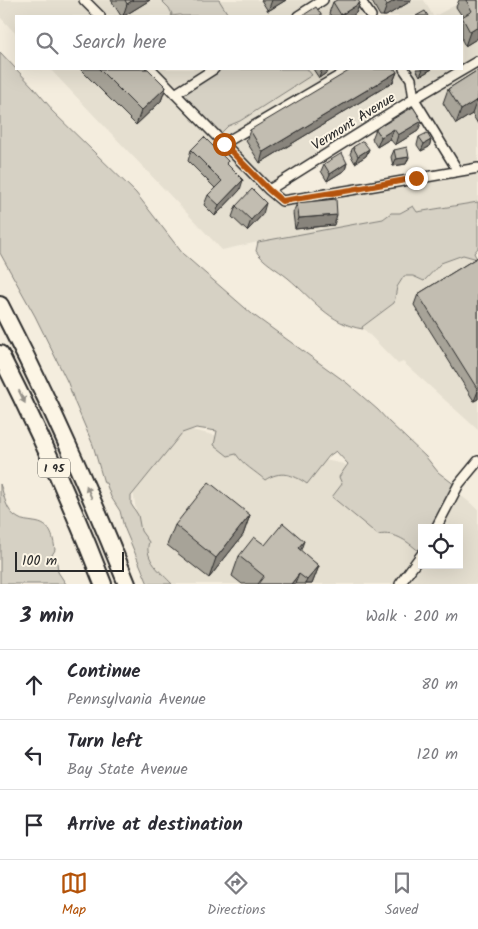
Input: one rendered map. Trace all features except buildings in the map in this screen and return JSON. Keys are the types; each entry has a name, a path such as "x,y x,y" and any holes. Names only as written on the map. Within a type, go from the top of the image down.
{"highway":[{"name":"I 95","path":"0,305 76,461 127,584"},
{"name":"I 95","path":"0,354 59,478 103,584"}],"street":[{"path":"84,0 99,15"},
{"path":"300,15 323,0"},
{"path":"360,0 369,15"},
{"name":"Vermont Avenue","path":"463,69 478,60"},
{"path":"151,70 280,200 288,201 478,168"},
{"path":"175,94 212,70"},
{"path":"224,144 349,70"},
{"path":"405,70 410,79 414,99 458,171"},
{"name":"Vermont Avenue","path":"269,190 462,70"},
{"path":"438,524 458,484 478,461"},
{"path":"400,584 418,559"}],"shaded area":[{"path":"0,0 161,0 172,14 15,15 15,33 0,17"},
{"path":"161,0 219,0 228,15 172,15 169,8"},
{"path":"219,0 424,0 432,15 228,15"},
{"path":"465,0 478,0 478,202 417,212 413,206 400,213 391,213 383,219 222,250 51,70 213,70 218,136 228,126 240,121 311,76 308,70 463,70 463,15 437,15","holes":["415,102 454,171 281,200 273,187"]},
{"path":"0,52 34,88 51,110 136,193 183,254 252,314 347,383 378,410 426,457 438,472 455,485 436,524 418,524 418,551 396,536 378,535 332,497 342,484 339,477 348,464 336,451 329,456 307,484 286,474 276,475 265,480 246,465 236,454 228,456 214,445 217,431 196,428 182,433 131,496 131,504 138,515 141,531 149,542 148,548 151,560 172,584 148,584 124,527 120,511 111,497 106,483 104,483 93,445 68,383 35,316 0,253"},
{"path":"211,70 308,70 312,75 240,121 228,126 218,136 177,92"},
{"path":"478,202 478,248 474,253 478,261 463,255 441,263 424,281 413,276 404,276 397,287 394,303 362,327 363,329 340,322 331,316 288,278 266,262 256,251 258,242 383,219 391,213 400,213 413,206 417,212"},
{"path":"463,255 478,261 478,430 403,362 398,364 362,327 394,303 397,287 404,276 413,276 424,281 441,263"},
{"path":"183,428 344,464 412,526 440,479 478,509 478,584 154,584 141,547 133,490"},
{"path":"0,484 6,503 14,515 21,520 40,523 48,528 55,550 52,555 57,562 58,572 66,584 0,584"}],"route":[{"path":"224,144 282,201 416,178"}]}
